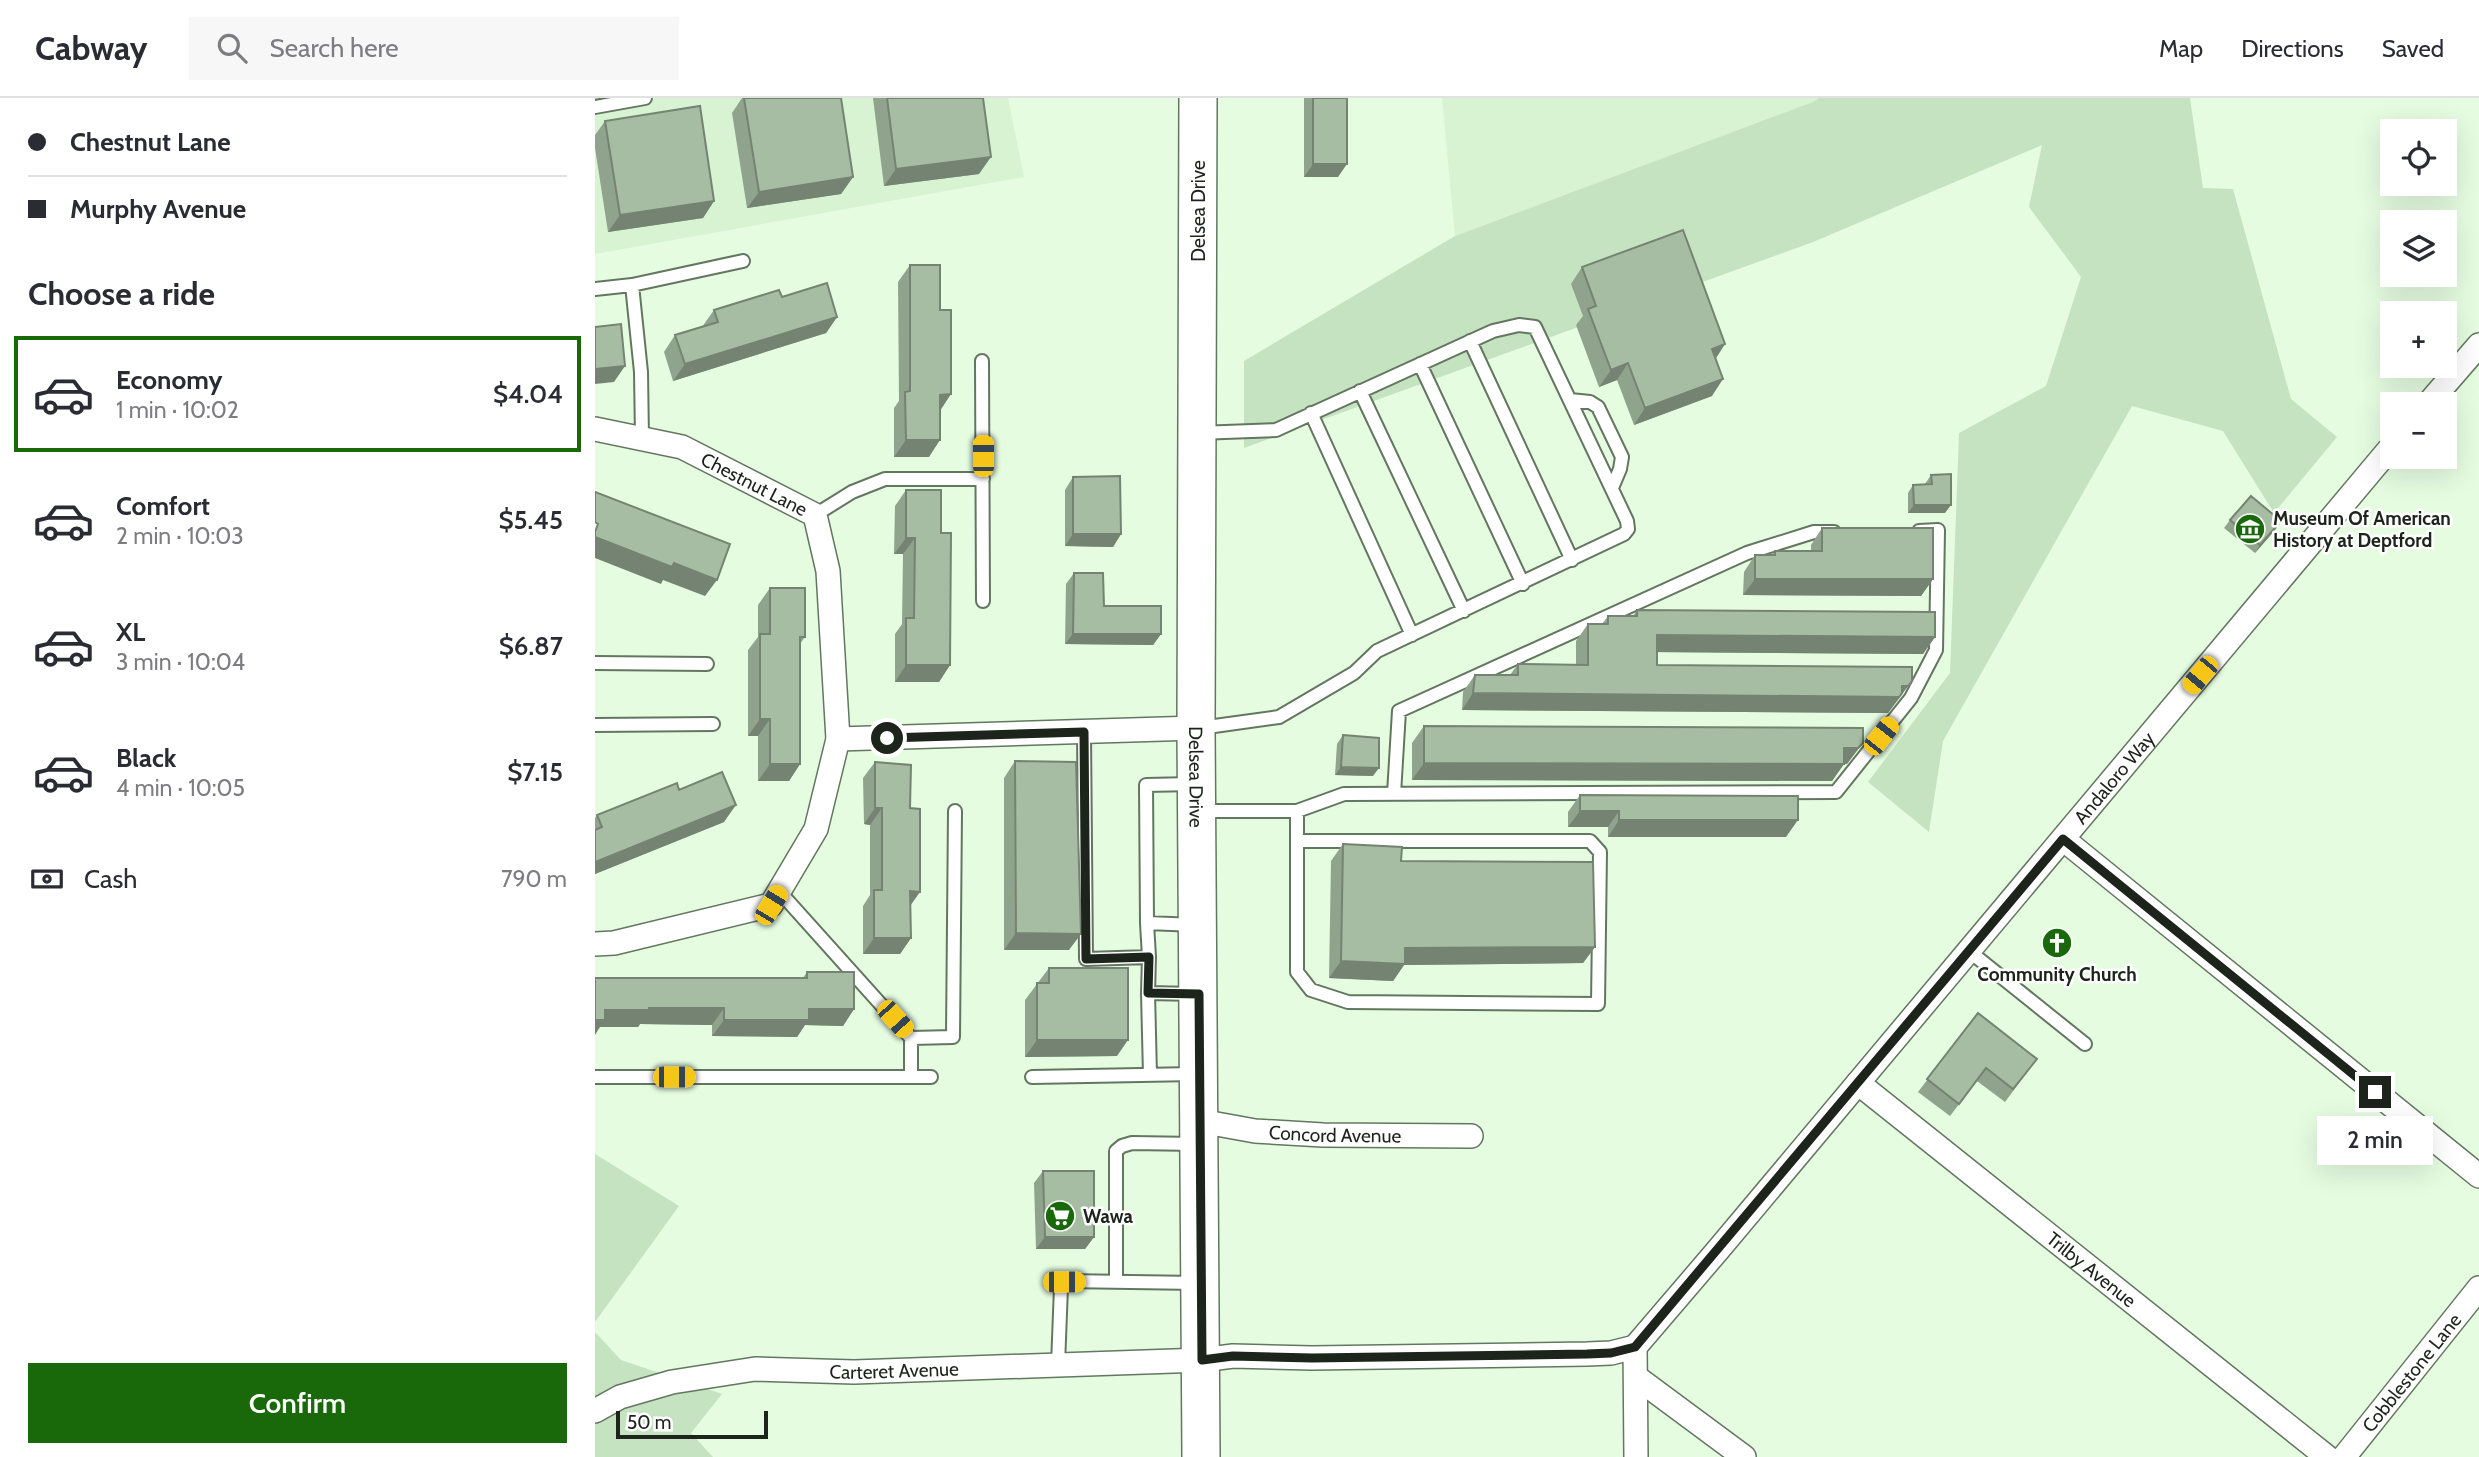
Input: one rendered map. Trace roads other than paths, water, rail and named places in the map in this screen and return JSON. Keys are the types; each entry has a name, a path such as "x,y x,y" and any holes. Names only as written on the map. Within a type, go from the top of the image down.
{"main road":[{"name":"Delsea Drive","path":"1198,98 1196,729 1201,1457"}],"street":[{"path":"2438,392 2479,345"},
{"name":"Chestnut Lane","path":"595,429 683,447 815,515 828,571 838,739 816,829 771,905 614,943 595,944"},
{"name":"Andaloro Way","path":"1635,1347 2380,460"},
{"path":"838,739 1196,729"},
{"path":"2063,839 2479,1176"},
{"name":"Trilby Avenue","path":"1858,1083 2327,1457"},
{"name":"Concord Avenue","path":"1200,1133 1255,1130 1309,1134 1471,1136"},
{"name":"Cobblestone Lane","path":"2344,1457 2479,1288"},
{"path":"1635,1347 1636,1457"},
{"name":"Carteret Avenue","path":"595,1411 620,1397 671,1382 755,1369 854,1372 1202,1360 1233,1356 1312,1358 1587,1354 1611,1353 1635,1347"},
{"path":"1636,1377 1744,1457"}],"lane":[{"path":"595,107 645,98"},
{"path":"595,289 632,285 743,261"},
{"path":"632,285 641,372 642,438"},
{"path":"1196,729 1279,717 1354,673 1377,652 1572,560 1628,529 1612,488 1535,327 1519,325 1493,331 1276,430 1198,433"},
{"path":"1470,341 1572,560"},
{"path":"982,361 983,601"},
{"path":"1420,364 1523,584"},
{"path":"1360,391 1464,611"},
{"path":"1570,400 1590,402 1598,407 1622,457 1612,488"},
{"path":"1311,413 1412,635"},
{"path":"815,515 852,492 885,479 983,479"},
{"path":"1150,1075 1146,785 1197,798 1297,811 1344,794 1836,792 1911,698 1936,650 1938,530 1910,531"},
{"path":"1394,794 1399,710 1747,553 1814,532 1841,532"},
{"path":"595,663 707,664"},
{"path":"595,725 713,724"},
{"path":"1084,732 1086,959 1149,957"},
{"path":"911,1038 953,1037 955,811"},
{"path":"1297,811 1297,841 1297,972 1311,990 1348,1002 1598,1004 1599,852 1590,841 1297,841"},
{"path":"779,891 911,1038 911,1077"},
{"path":"1147,923 1198,926"},
{"path":"1969,951 2085,1044"},
{"path":"1148,993 1199,994"},
{"path":"1032,1077 1199,1074"},
{"path":"595,1077 931,1077"},
{"path":"1116,1282 1116,1151 1132,1143 1200,1133"},
{"path":"1059,1365 1061,1287 1064,1282 1201,1283"}],"place":[{"name":"Museum Of American History at Deptford","path":"2250,529"},
{"name":"Community Church","path":"2057,943"},
{"name":"Wawa","path":"1060,1216"}]}
